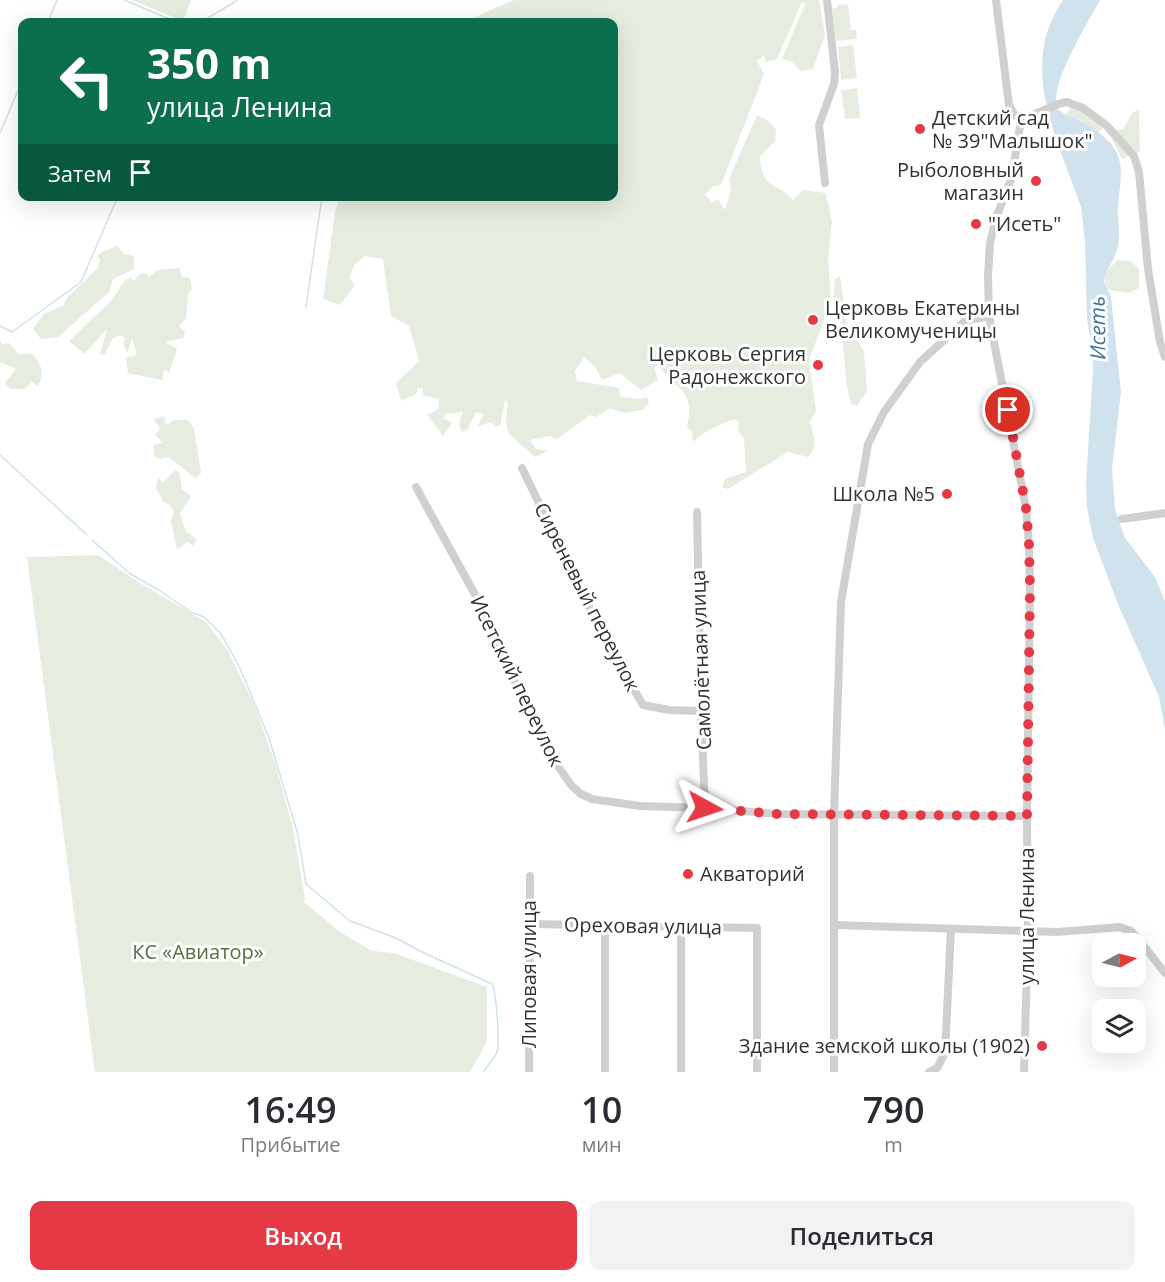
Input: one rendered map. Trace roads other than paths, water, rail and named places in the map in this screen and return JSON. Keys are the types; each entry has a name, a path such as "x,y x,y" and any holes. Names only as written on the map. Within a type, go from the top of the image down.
{"street":[{"path":"825,183 819,125 836,72 828,0"},
{"path":"996,0 1009,105 1014,114 1021,120 1067,102 1083,108 1106,124 1134,156 1139,172 1148,269 1160,342 1165,357"},
{"name":"улица Ленина","path":"1021,120 1011,177 996,218 990,243 988,267 989,316 1026,508 1030,587 1028,930 1024,1072"},
{"path":"1156,311 1165,311"},
{"path":"834,1072 834,814 841,602 868,444 884,412 920,362 965,321 989,316"},
{"name":"Сиреневый переулок","path":"522,468 604,638 643,705 669,710 701,711"},
{"name":"Исетский переулок","path":"416,487 478,600 534,724 553,759 571,785 581,794 592,799 640,806 777,814 1027,816"},
{"name":"Самолётная улица","path":"697,512 705,808"},
{"path":"1122,519 1165,513"},
{"name":"Липовая улица","path":"529,1072 530,876"},
{"name":"Ореховая улица","path":"530,924 757,928 757,1072"},
{"path":"834,925 1058,932 1120,927 1131,931 1136,936 1165,973"},
{"path":"605,926 605,1072"},
{"path":"681,926 681,1072"},
{"path":"929,1072 937,1068 945,1053 951,929"}],"water":[{"name":"Исеть","path":"1063,0 1100,0 1071,54 1058,86 1056,99 1060,111 1090,126 1107,139 1116,151 1120,162 1119,242 1104,281 1111,297 1121,392 1112,469 1115,509 1125,538 1155,577 1165,601 1165,729 1159,697 1117,602 1093,538 1087,507 1086,483 1093,369 1087,318 1085,242 1081,207 1053,129 1042,77 1043,51 1050,25"}],"waterway":[{"path":"50,18 57,0"},
{"path":"124,0 167,18"},
{"path":"208,18 238,0"},
{"path":"0,133 18,90"},
{"path":"0,326 12,332 81,282 116,201"},
{"path":"306,307 321,201"},
{"path":"0,455 87,535"},
{"path":"92,540 129,573 191,612 204,617 221,634 240,668 269,738 298,835 306,884 350,921 396,938 492,984 496,1006 498,1047 496,1055 483,1072"}],"place":[{"name":"Детский сад № 39\"Малышок\"","path":"920,129"},
{"name":"Рыболовный магазин","path":"1036,181"},
{"name":"\"Исеть\"","path":"976,224"},
{"name":"Церковь Екатерины Великомученицы","path":"813,320"},
{"name":"Церковь Сергия Радонежского","path":"818,365"},
{"name":"Школа №5","path":"947,494"},
{"name":"Акваторий","path":"688,874"},
{"name":"Здание земской школы (1902)","path":"1042,1046"}],"park label":[{"name":"КС «Авиатор»","path":"198,952"}]}
